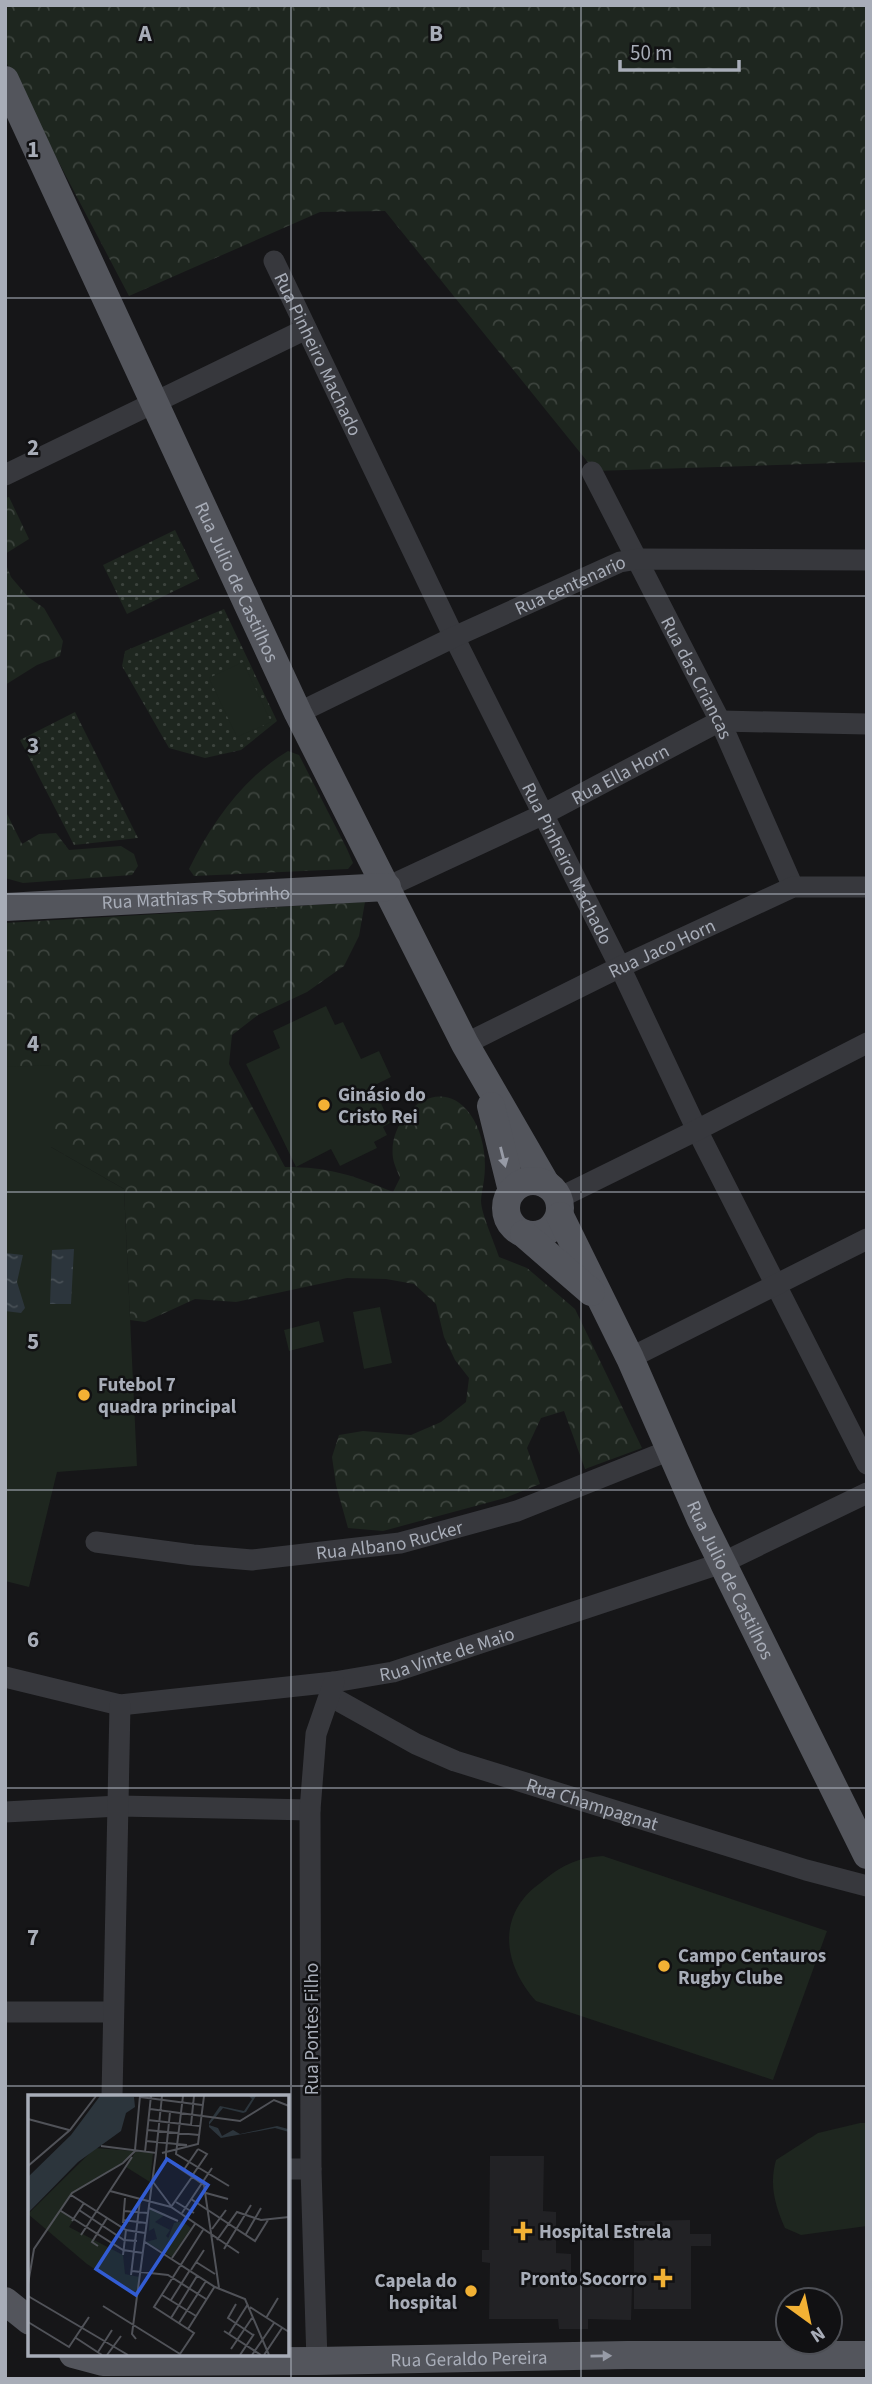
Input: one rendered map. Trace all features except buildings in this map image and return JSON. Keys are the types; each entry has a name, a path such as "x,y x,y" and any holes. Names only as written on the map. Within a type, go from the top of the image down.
{"main road":[{"name":"Rua Julio de Castilhos","path":"5,80 298,713 466,1044 555,1199 722,1563 866,1853"},
{"name":"Rua Mathias R Sobrinho","path":"5,907 387,887"},
{"name":"Rua Julio de Castilhos","path":"483,1076 512,1191"},
{"path":"527,1181 555,1199 555,1225 541,1235 524,1234 516,1230 507,1216 507,1199 512,1191 527,1181"},
{"name":"Rua Julio de Castilhos","path":"524,1234 601,1301"},
{"path":"5,2301 28,2319"},
{"name":"Rua Geraldo Pereira","path":"78,2356 103,2365 317,2370 508,2369 627,2354 867,2355"}],"street":[{"name":"Rua Pinheiro Machado","path":"274,261 454,637 620,967 696,1130 867,1464"},
{"path":"5,475 306,329"},
{"name":"Rua das Criancas","path":"592,472 720,721 793,887"},
{"name":"Rua centenario","path":"298,713 454,637 620,562 638,559 867,560"},
{"name":"Rua Ella Horn","path":"387,887 544,814 720,721 867,724"},
{"name":"Rua Jaco Horn","path":"466,1044 620,967 793,887 867,887"},
{"path":"555,1199 867,1043"},
{"path":"630,1358 867,1240"},
{"name":"Rua Albano Rucker","path":"96,1542 251,1560 400,1543 517,1511 670,1450"},
{"name":"Rua Vinte de Maio","path":"5,1677 120,1705 332,1689 393,1672 722,1563 867,1493"},
{"name":"Rua Pontes Filho","path":"317,2370 311,2169 310,1810 316,1734 332,1689"},
{"name":"Rua Champagnat","path":"332,1689 416,1744 455,1761 806,1870 867,1886"},
{"path":"112,2095 120,1705"},
{"path":"5,1812 119,1806 310,1810"},
{"path":"5,2011 113,2012"},
{"path":"289,2169 311,2169"}],"shaded area":[{"name":"Hospital Estrela","path":"490,2156 544,2156 543,2211 556,2212 556,2253 571,2254 571,2285 632,2286 631,2320 588,2319 588,2329 559,2329 558,2319 489,2319 490,2263 482,2262 482,2250 489,2250"},
{"name":"Pronto Socorro","path":"690,2220 690,2234 711,2234 711,2246 691,2246 691,2309 634,2309 634,2221"}],"green space":[{"path":"5,5 867,5 867,462 595,471 385,211 320,212 129,296 5,60"},
{"path":"9,497 29,539 5,554 5,498"},
{"path":"175,530 199,579 127,614 103,565"},
{"path":"5,562 11,577 28,597 44,608 63,641 60,656 37,665 5,685"},
{"path":"224,609 277,721 241,750 205,758 169,748 122,666 125,651"},
{"path":"243,662 271,722 237,737 209,678"},
{"path":"75,712 138,838 74,845 20,740"},
{"path":"288,751 299,755 353,863 348,869 194,876 189,869 230,803 257,774"},
{"path":"5,810 22,844 39,834 56,833 69,850 121,846 134,854 138,866 132,875 23,883 5,878"},
{"path":"365,902 359,936 344,966 307,992 258,1015 232,1035 229,1064 285,1167 340,1173 393,1192 400,1178 393,1158 393,1142 398,1127 407,1114 430,1098 444,1097 458,1102 470,1114 481,1137 485,1163 482,1206 499,1257 527,1268 575,1309 642,1448 585,1469 564,1411 541,1418 527,1448 540,1484 505,1498 383,1531 348,1528 336,1485 332,1457 339,1435 363,1431 411,1435 441,1422 466,1402 469,1378 455,1360 444,1337 436,1304 414,1284 386,1279 347,1278 236,1302 195,1299 145,1322 130,1320 124,1189 51,1147 5,1067 5,923"},
{"name":"Ginásio do Cristo Rei","path":"326,1006 335,1025 343,1022 361,1059 379,1051 391,1077 373,1086 390,1123 383,1127 387,1135 374,1142 377,1148 340,1166 331,1149 296,1167 246,1064 280,1048 273,1031"},
{"path":"51,1065 51,1147 124,1189 137,1466 57,1472 29,1587 5,1581 5,1067"},
{"path":"380,1307 392,1363 364,1369 353,1312"},
{"path":"319,1321 324,1342 289,1351 284,1330"},
{"name":"Campo Centauros Rugby Clube","path":"603,1856 827,1931 773,2080 536,2001 527,1990 519,1977 510,1951 509,1937 516,1911 528,1893 558,1870 579,1860"},
{"path":"867,2123 867,2226 801,2235 785,2228 774,2195 776,2160 818,2133"}],"water":[{"path":"74,1249 71,1304 50,1304 52,1250"},
{"path":"5,1253 23,1255 17,1282 25,1308 21,1313 5,1311"}],"place":[{"name":"Ginásio do Cristo Rei","path":"324,1105"},
{"name":"Futebol 7 quadra principal","path":"84,1395"},
{"name":"Campo Centauros Rugby Clube","path":"664,1966"},
{"name":"Hospital Estrela","path":"523,2231"},
{"name":"Pronto Socorro","path":"663,2278"},
{"name":"Capela do hospital","path":"471,2291"}]}
